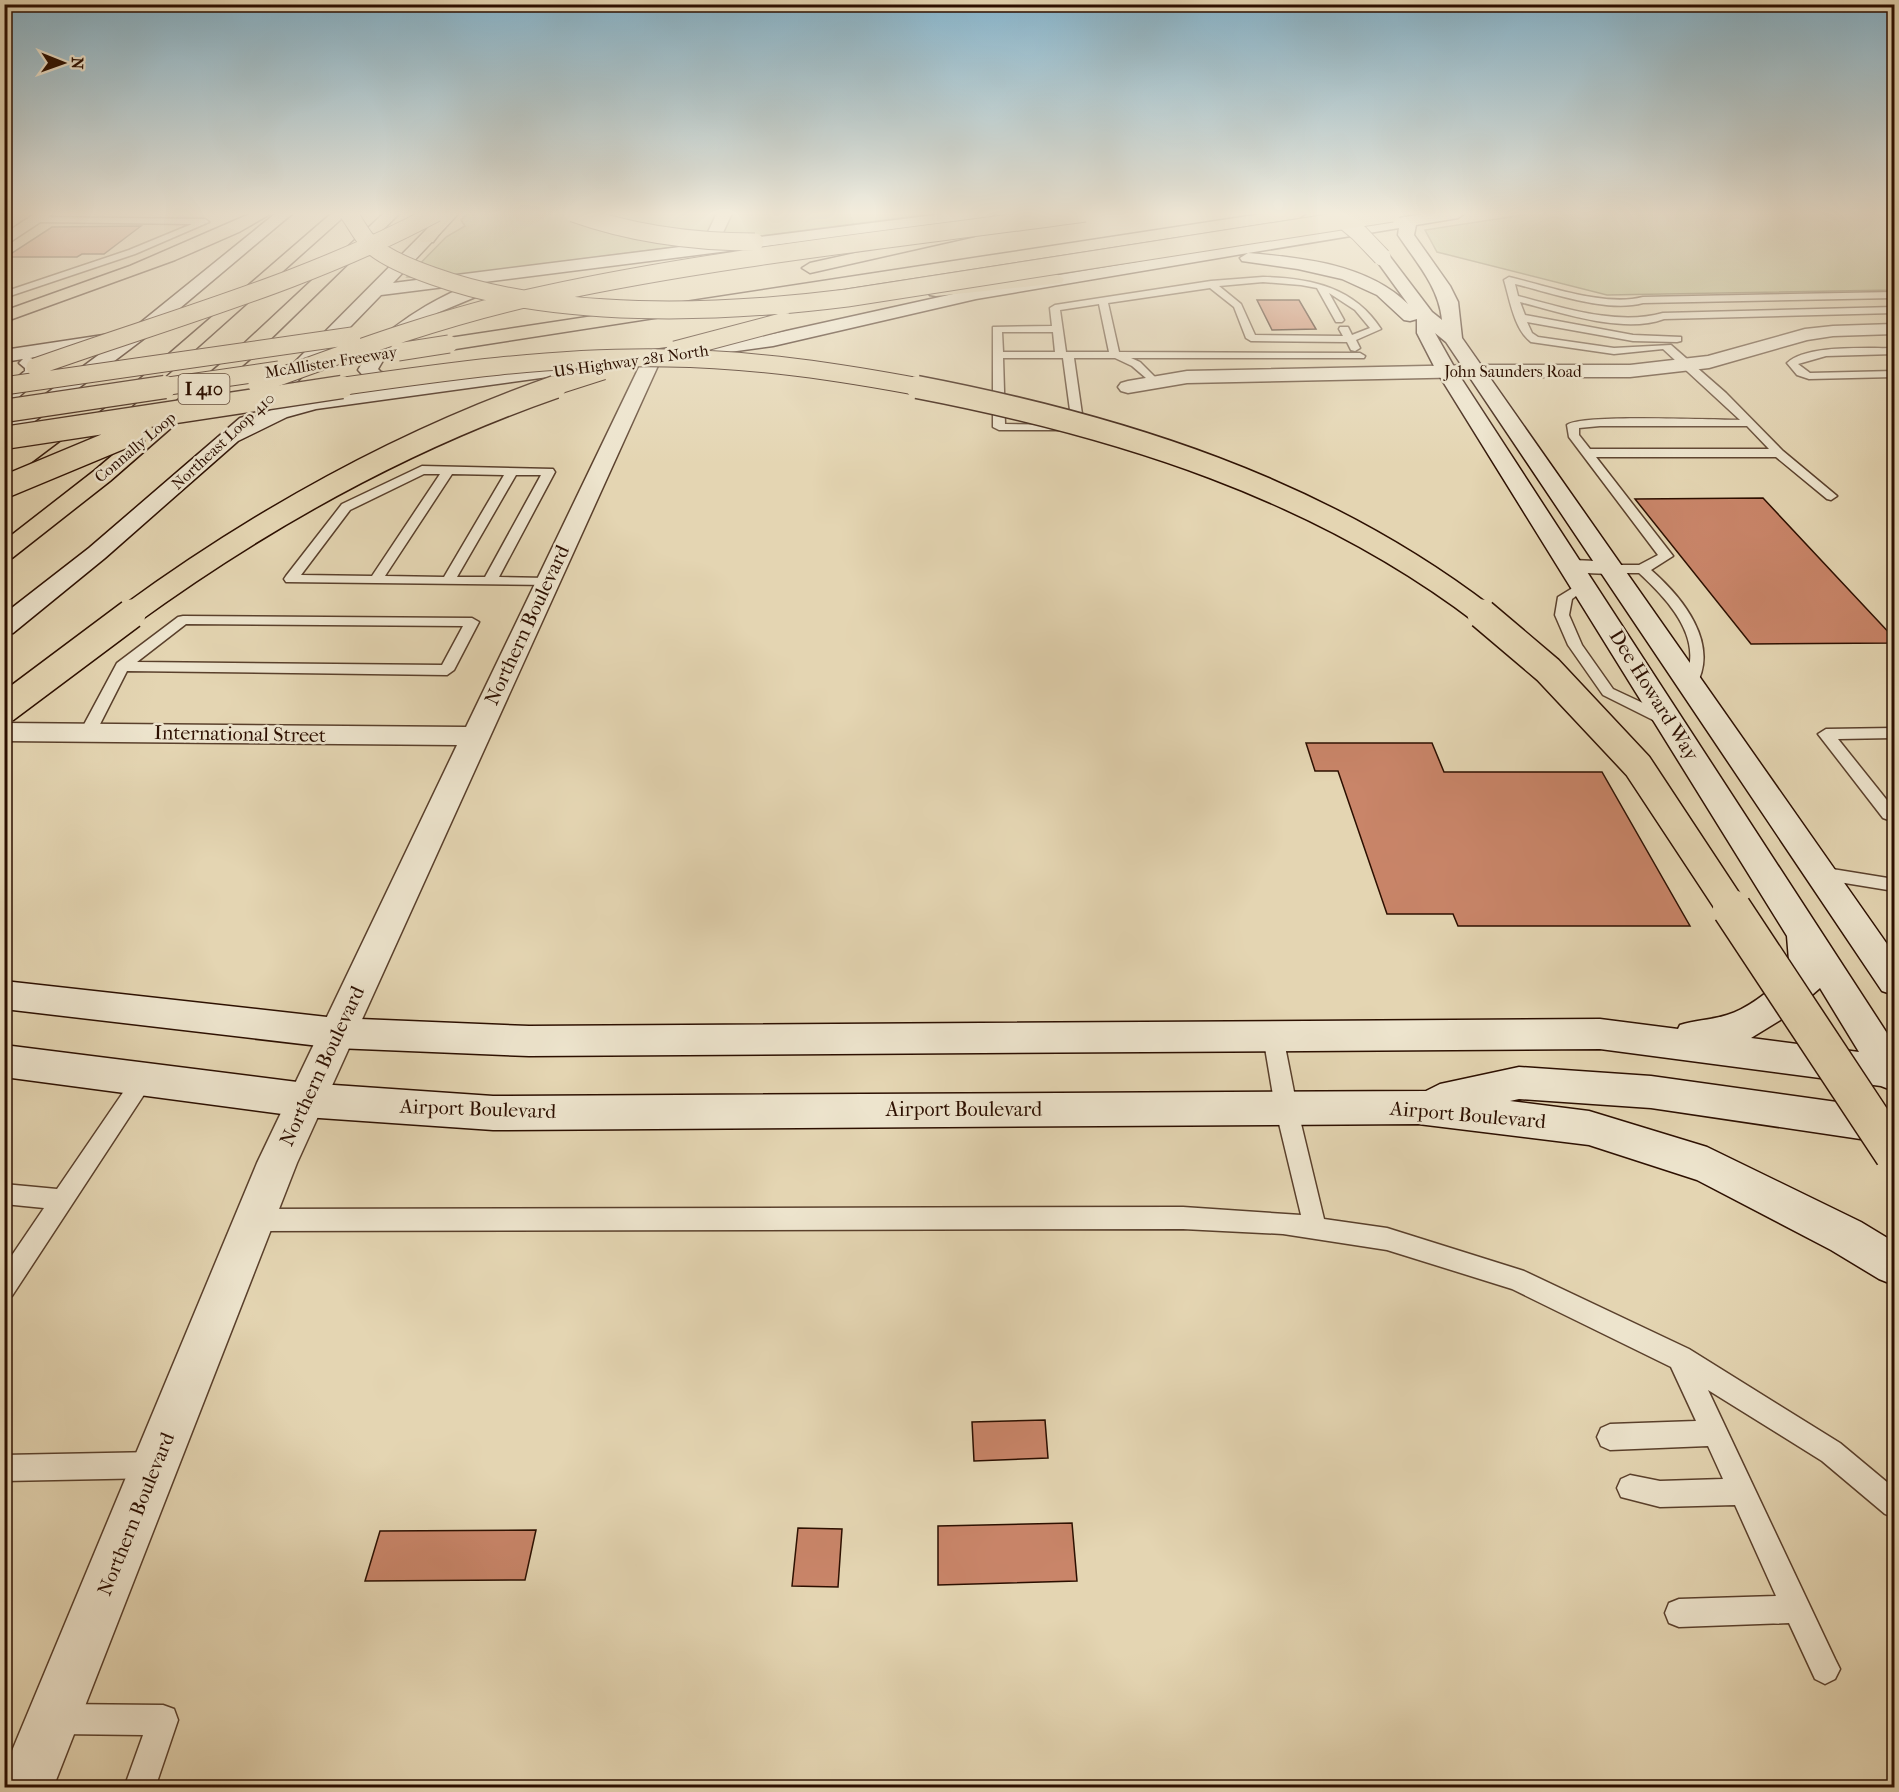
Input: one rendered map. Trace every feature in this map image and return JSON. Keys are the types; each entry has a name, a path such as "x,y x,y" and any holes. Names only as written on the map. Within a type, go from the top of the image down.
{"highway":[{"path":"4,318 65,297"},
{"path":"4,376 239,297"},
{"name":"I 410","path":"4,496 118,408 245,297"},
{"name":"Connally Loop","path":"4,553 102,476 243,355 305,297"},
{"path":"520,297 568,304 652,309 735,309 854,297"},
{"path":"4,487 240,391 372,343 454,317 535,297"},
{"name":"McAllister Freeway","path":"4,386 622,297"},
{"name":"McAllister Freeway","path":"4,411 758,297"},
{"path":"458,343 734,316 891,297"},
{"path":"4,709 136,610 233,544 324,492 422,443 510,403 572,380 717,337 897,297"},
{"path":"4,437 487,367 618,358 708,359 809,368 898,382 1101,430 1167,451 1286,495 1351,527 1446,589 1534,657 1589,711 1638,766 1894,1154"},
{"path":"1818,1038 1894,1118"}],"main road":[{"path":"4,437 184,297"},
{"name":"Northeast Loop 410","path":"4,627 97,553 233,436 370,297"},
{"path":"463,297 432,309 381,349 368,370 375,376 408,384 497,378"},
{"name":"US Highway 281 North","path":"233,436 280,413 314,403 652,359 773,340 964,297"},
{"path":"1389,297 1426,324"},
{"name":"Dee Howard Way","path":"1408,297 1426,324 1447,372 1894,1073"},
{"path":"1446,297 1453,338"},
{"name":"Dee Howard Way","path":"1426,324 1453,338 1894,981"},
{"name":"John Saunders Road","path":"1128,387 1187,377 1364,364 1447,372 1630,371 1690,366 1738,355 1805,335 1833,331 1894,329"},
{"path":"4,356 136,336"},
{"name":"Northern Boulevard","path":"25,1788 305,1100 652,359"},
{"path":"4,361 35,365 35,373 4,400"},
{"path":"1578,576 1610,568"},
{"path":"1673,724 1723,769 1796,867 1820,873"},
{"name":"International Street","path":"4,732 475,736"},
{"path":"1656,1042 1735,1029 1777,1004 1808,978 1804,932"},
{"path":"1865,939 1894,963"},
{"path":"4,995 336,1033 529,1041 1600,1034 1894,1073"},
{"name":"Airport Boulevard","path":"4,1061 305,1100 494,1113 1418,1107 1589,1128 1707,1165 1846,1236 1894,1265"},
{"path":"1418,1107 1519,1083 1651,1092 1894,1128"}],"lane":[{"path":"1058,329 997,329 999,427 1078,428 1055,308 1126,297"},
{"path":"1226,297 1238,306 1251,338 1345,329 1376,329 1369,318 1351,301 1342,297"},
{"path":"1326,297 1364,364"},
{"path":"1580,297 1629,304 1823,297"},
{"path":"1677,339 1667,347 1614,351 1535,340 1528,335 1515,298 1609,319 1654,322 1663,316 1894,310"},
{"path":"1763,298 1775,313"},
{"path":"1103,300 1115,355"},
{"path":"1638,302 1659,319 1675,328 1677,339"},
{"path":"1766,324 1775,313"},
{"path":"1520,316 1595,332 1649,339 1677,339"},
{"path":"1667,347 1690,366 1779,453 1831,496"},
{"path":"1894,351 1837,352 1797,359 1792,363 1801,373 1809,376 1894,374"},
{"path":"997,355 1115,355 1364,364"},
{"path":"1115,355 1136,364 1153,381"},
{"path":"1610,568 1642,569 1666,556 1573,435 1573,426 1600,423 1750,423"},
{"path":"1587,453 1779,453"},
{"path":"490,582 549,472 422,470 346,507 291,579 490,582 547,582"},
{"path":"376,580 449,470"},
{"path":"448,581 512,471"},
{"path":"1642,569 1661,585 1691,629 1698,658 1690,684"},
{"path":"1578,576 1565,597 1562,615 1575,645 1608,692 1673,724"},
{"path":"88,732 122,666 183,620 472,622 447,670 122,666"},
{"path":"1894,733 1826,734 1889,814 1894,816"},
{"path":"1820,873 1894,885"},
{"path":"1274,1036 1287,1107 1315,1228"},
{"path":"4,1288 144,1078"},
{"path":"4,1194 63,1200"},
{"path":"255,1220 1183,1218 1283,1223 1387,1239 1516,1279 1680,1358 1831,1452 1894,1505"},
{"path":"1680,1358 1825,1669"},
{"path":"1610,1437 1714,1433"},
{"path":"5,1469 156,1465"},
{"path":"1630,1488 1660,1494 1742,1492"},
{"path":"1679,1613 1796,1609"},
{"path":"53,1719 163,1720 139,1788"}],"building":[{"path":"1257,300 1299,300 1316,329 1272,330"},
{"path":"1763,498 1894,638 1894,643 1751,644 1635,499"},
{"path":"1306,743 1432,743 1444,772 1602,772 1690,926 1458,926 1453,914 1387,914 1338,771 1315,771"},
{"path":"1045,1420 1048,1458 974,1461 972,1422"},
{"path":"1072,1523 1077,1581 938,1585 938,1526"},
{"path":"798,1528 842,1529 838,1587 792,1586"},
{"path":"536,1530 525,1580 365,1581 380,1531"}]}
